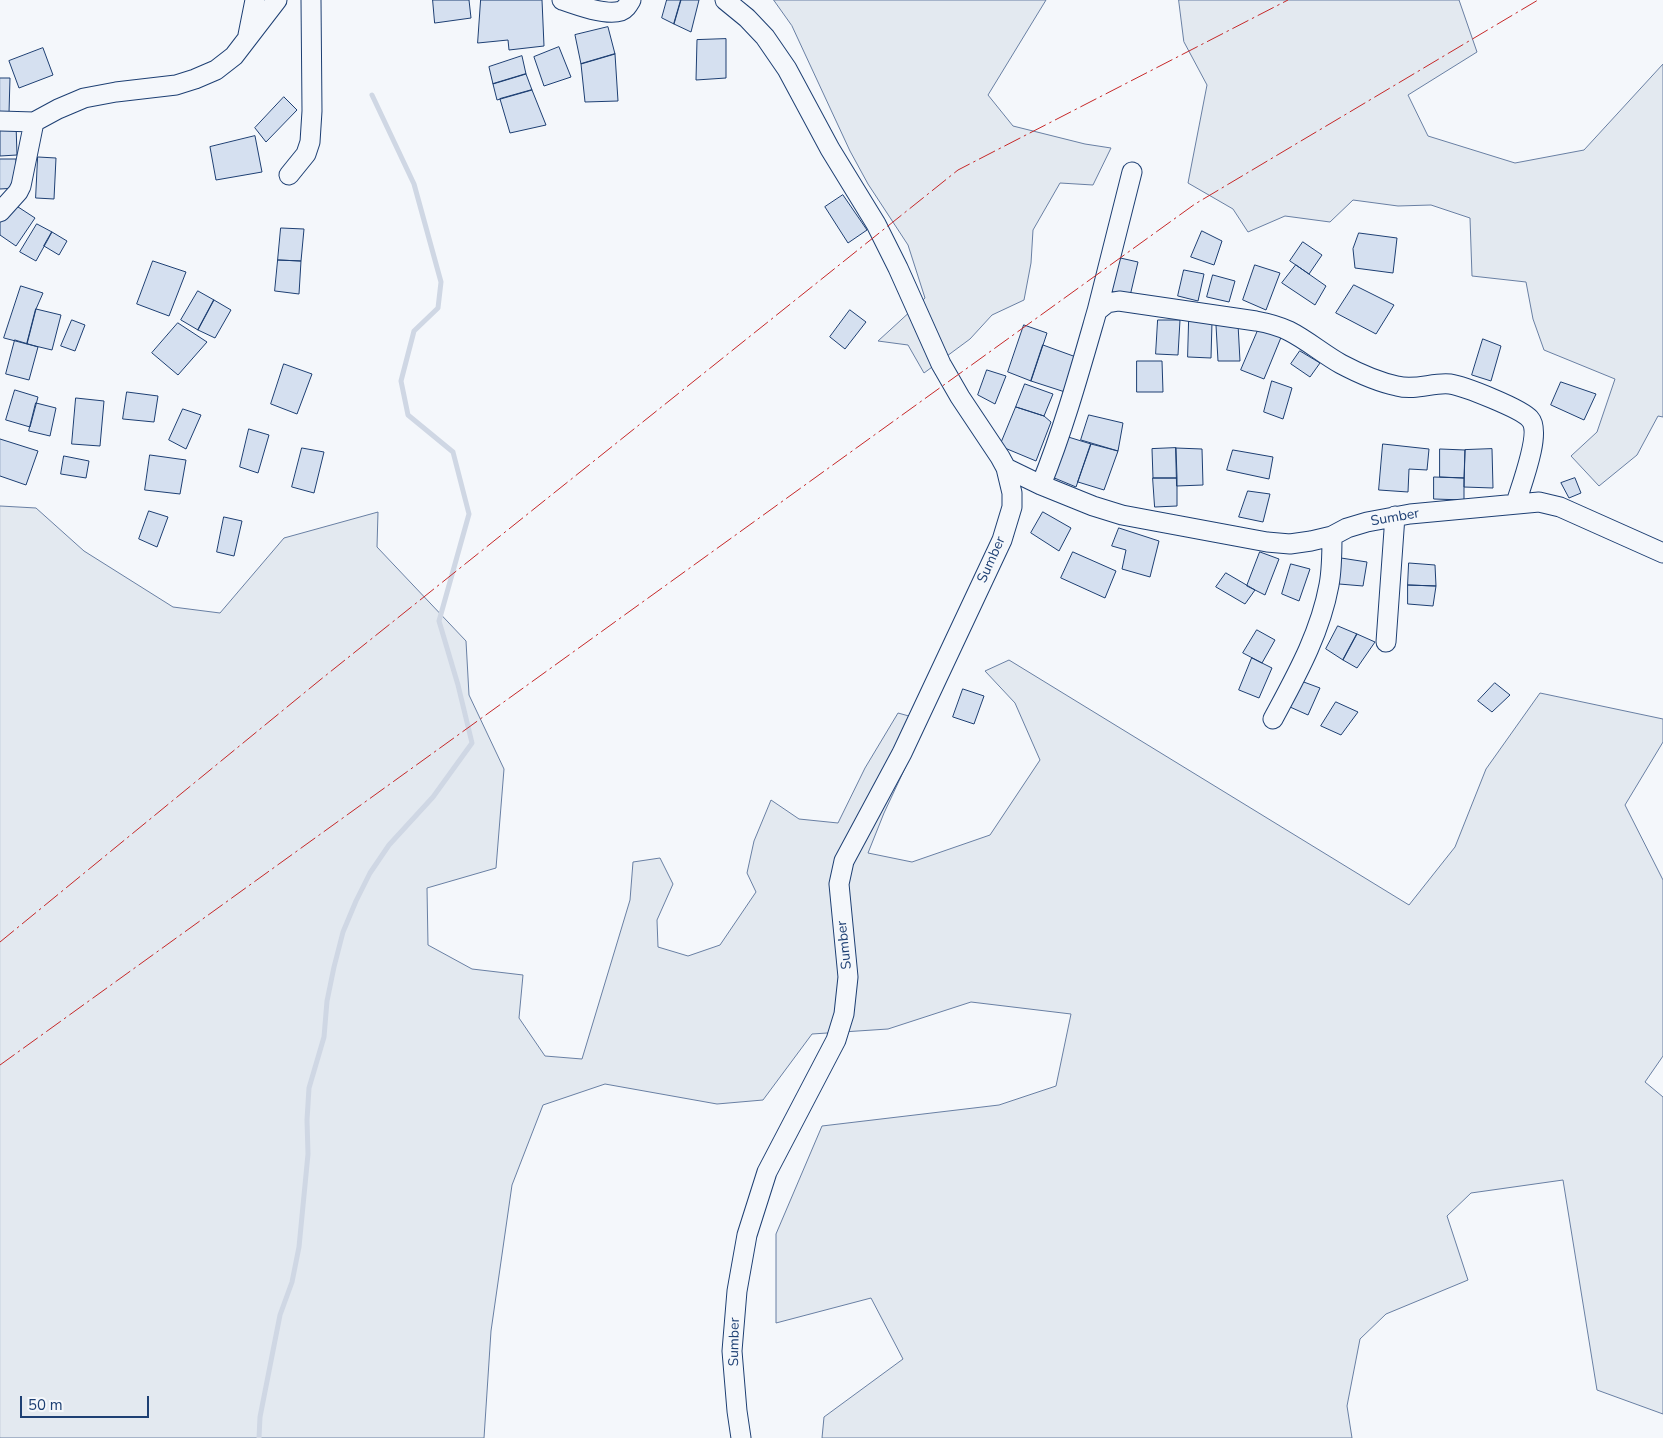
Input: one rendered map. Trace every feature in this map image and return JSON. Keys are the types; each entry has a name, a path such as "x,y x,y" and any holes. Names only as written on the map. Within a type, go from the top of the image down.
{"street":[{"path":"248,39 255,0"},
{"path":"0,121 34,122 84,98 176,84 196,79 216,70 234,56 277,0"},
{"path":"289,175 306,154 310,142 312,111 311,0"},
{"path":"562,0 607,12 620,11 626,8 631,0"},
{"name":"Sumber","path":"725,0 747,18 765,37 787,69 830,149 876,224 898,268 940,364 1006,468 1012,493 1012,507 1002,540 902,753 844,861 839,884 848,977 844,1014 836,1040 767,1172 747,1235 737,1291 732,1351 741,1438"},
{"path":"0,212 18,192 24,179 34,122"},
{"path":"1041,485 1074,393 1132,172"},
{"path":"1097,311 1107,304 1120,301 1265,323 1288,331 1341,364 1390,385 1402,388 1418,388 1449,384 1463,387 1521,412 1531,420 1535,431 1516,503"},
{"name":"Sumber","path":"1006,468 1041,485 1093,506 1149,521 1267,542 1290,544 1332,536 1354,526 1394,516 1538,502 1555,506 1663,553"},
{"path":"1386,642 1394,516"},
{"path":"1272,719 1313,640 1323,611 1329,584 1332,536"}],"shaded area":[{"path":"774,0 1046,0 988,95 1013,126 1085,144 1111,148 1093,185 1060,183 1033,230 1031,263 1024,300 992,315 970,339 924,373 908,345 878,341 925,298 908,245 868,184 850,151 792,26"},
{"path":"1179,0 1459,0 1477,52 1408,95 1428,136 1515,163 1584,150 1663,64 1663,417 1658,416 1637,455 1599,486 1571,456 1597,432 1615,379 1544,350 1533,319 1526,282 1472,276 1470,218 1431,205 1398,206 1353,200 1330,222 1285,216 1248,232 1233,209 1188,183 1207,85 1184,42"},
{"path":"0,506 36,508 84,551 173,607 220,613 284,538 378,512 377,547 466,641 469,695 504,769 496,868 427,888 428,945 472,969 523,975 519,1018 545,1056 582,1059 630,900 633,862 660,858 673,884 657,920 658,947 688,956 720,945 756,892 747,873 754,841 771,800 799,819 838,823 865,768 898,713 927,721 884,813 868,853 912,862 990,835 1040,760 1015,703 985,671 1009,660 1409,905 1455,847 1486,769 1540,693 1663,719 1663,742 1625,805 1663,880 1663,1056 1645,1082 1663,1097 1663,1414 1597,1390 1563,1180 1471,1193 1447,1216 1468,1280 1386,1314 1360,1339 1347,1406 1352,1438 822,1438 824,1417 903,1359 871,1298 776,1323 776,1234 822,1126 999,1105 1056,1086 1071,1014 971,1002 888,1029 812,1034 763,1100 717,1104 605,1084 543,1105 512,1185 491,1331 484,1438 0,1438"}],"building":[{"path":"433,0 469,0 471,18 435,23"},
{"path":"481,0 542,0 544,46 509,50 508,40 478,43"},
{"path":"667,0 681,0 674,24 662,18"},
{"path":"681,0 699,0 691,32 674,24"},
{"path":"608,27 615,54 581,64 575,35"},
{"path":"726,39 726,78 696,80 697,40"},
{"path":"559,47 571,77 544,86 534,57"},
{"path":"43,48 53,75 19,88 9,61"},
{"path":"615,54 618,101 585,102 581,64"},
{"path":"522,56 526,74 493,84 489,67"},
{"path":"526,74 532,90 497,100 493,84"},
{"path":"0,78 10,78 9,113 0,112"},
{"path":"532,90 546,125 510,133 500,99"},
{"path":"284,97 297,110 266,142 255,128"},
{"path":"16,124 17,155 0,156 0,125"},
{"path":"255,136 262,172 216,180 210,147"},
{"path":"38,157 56,158 54,199 36,198"},
{"path":"0,159 16,159 17,188 0,189"},
{"path":"843,195 867,230 848,243 825,207"},
{"path":"12,203 35,218 16,246 0,235 0,221"},
{"path":"37,224 52,232 36,261 20,252"},
{"path":"281,228 304,229 301,261 278,260"},
{"path":"1202,231 1222,241 1214,265 1191,257"},
{"path":"52,232 67,241 59,255 44,246"},
{"path":"1359,233 1397,238 1393,273 1355,268 1353,249"},
{"path":"1303,242 1322,255 1309,274 1290,261"},
{"path":"1116,257 1138,262 1130,296 1109,291"},
{"path":"278,260 301,261 299,294 275,291"},
{"path":"153,261 186,272 169,316 137,304"},
{"path":"1255,265 1280,273 1266,310 1243,300"},
{"path":"1296,265 1326,286 1315,305 1282,283"},
{"path":"1184,270 1204,274 1198,301 1178,296"},
{"path":"1213,275 1235,281 1229,302 1207,297"},
{"path":"1354,285 1394,305 1376,334 1336,313"},
{"path":"21,286 43,293 36,309 27,344 4,338"},
{"path":"198,291 214,300 198,330 181,320"},
{"path":"214,300 231,310 215,338 198,330"},
{"path":"36,309 61,315 52,350 27,344"},
{"path":"850,310 866,322 845,349 830,337"},
{"path":"72,320 85,325 75,351 61,346"},
{"path":"1158,320 1180,320 1178,355 1156,354"},
{"path":"1189,321 1212,322 1211,358 1188,357"},
{"path":"178,323 207,342 178,375 152,353"},
{"path":"1238,324 1240,361 1218,361 1216,325"},
{"path":"1024,325 1047,333 1031,381 1008,372"},
{"path":"1259,328 1282,335 1264,379 1241,370"},
{"path":"1483,339 1501,346 1491,381 1472,375"},
{"path":"15,340 38,347 29,380 6,374"},
{"path":"1043,345 1076,357 1065,392 1031,381"},
{"path":"1300,351 1320,363 1310,377 1291,364"},
{"path":"1137,361 1162,361 1163,392 1137,392"},
{"path":"284,364 312,374 297,414 271,404"},
{"path":"987,370 1006,376 995,404 978,395"},
{"path":"1272,381 1292,388 1283,419 1264,412"},
{"path":"1561,382 1596,394 1584,420 1551,405"},
{"path":"1025,384 1053,394 1044,416 1016,407"},
{"path":"15,390 38,397 30,427 6,420"},
{"path":"127,392 158,396 154,422 123,419"},
{"path":"76,398 104,401 100,446 72,444"},
{"path":"36,403 56,408 50,436 29,431"},
{"path":"1016,407 1044,416 1051,422 1036,461 1000,446"},
{"path":"183,409 201,415 186,449 169,440"},
{"path":"1089,415 1123,423 1118,451 1081,440"},
{"path":"249,429 269,435 258,473 240,467"},
{"path":"1065,436 1091,444 1076,487 1052,477"},
{"path":"0,439 38,451 26,485 0,476"},
{"path":"1091,444 1118,451 1104,490 1078,482"},
{"path":"1383,444 1429,449 1427,470 1409,469 1408,492 1379,490"},
{"path":"302,448 324,452 314,493 292,487"},
{"path":"1176,448 1202,449 1203,485 1177,486"},
{"path":"1176,448 1177,478 1153,478 1152,449"},
{"path":"1440,449 1465,450 1464,478 1440,477"},
{"path":"1492,449 1493,488 1464,487 1465,450"},
{"path":"1233,450 1273,457 1269,479 1227,470"},
{"path":"150,455 186,460 180,494 145,490"},
{"path":"64,456 89,461 86,478 61,474"},
{"path":"1434,477 1464,478 1464,500 1434,499"},
{"path":"1153,478 1177,478 1177,506 1155,507"},
{"path":"1575,478 1581,493 1569,498 1561,483"},
{"path":"1248,491 1270,494 1263,522 1239,517"},
{"path":"149,511 168,517 157,547 139,539"},
{"path":"1043,512 1071,528 1059,551 1031,533"},
{"path":"224,517 242,521 234,556 217,552"},
{"path":"1119,528 1159,541 1150,577 1122,569 1126,550 1112,546"},
{"path":"1073,552 1116,571 1105,598 1061,578"},
{"path":"1260,552 1279,559 1265,595 1247,586"},
{"path":"1341,558 1367,562 1363,586 1339,584"},
{"path":"1409,563 1435,565 1436,586 1408,585"},
{"path":"1291,564 1310,569 1299,601 1282,594"},
{"path":"1226,573 1255,590 1245,604 1216,587"},
{"path":"1408,585 1436,586 1433,606 1408,604"},
{"path":"1338,626 1357,634 1343,660 1326,649"},
{"path":"1257,630 1275,640 1262,663 1243,653"},
{"path":"1357,634 1375,642 1357,668 1343,660"},
{"path":"1252,658 1272,668 1259,698 1239,690"},
{"path":"1301,681 1320,688 1308,715 1290,707"},
{"path":"1495,683 1510,695 1492,712 1478,701"},
{"path":"963,689 984,696 974,724 953,717"},
{"path":"1336,702 1358,712 1341,735 1321,726"}],"waterway":[{"path":"259,1438 260,1417 280,1315 292,1282 299,1247 308,1154 307,1120 309,1088 324,1037 327,1001 343,932 370,873 389,845 433,797 472,743 458,685 439,621 469,514 453,452 408,415 401,381 414,331 438,308 441,282 414,184 372,95"}],"power":[{"path":"0,942 320,680 958,170 1288,0"},
{"path":"0,1065 1195,204 1538,0"}]}
